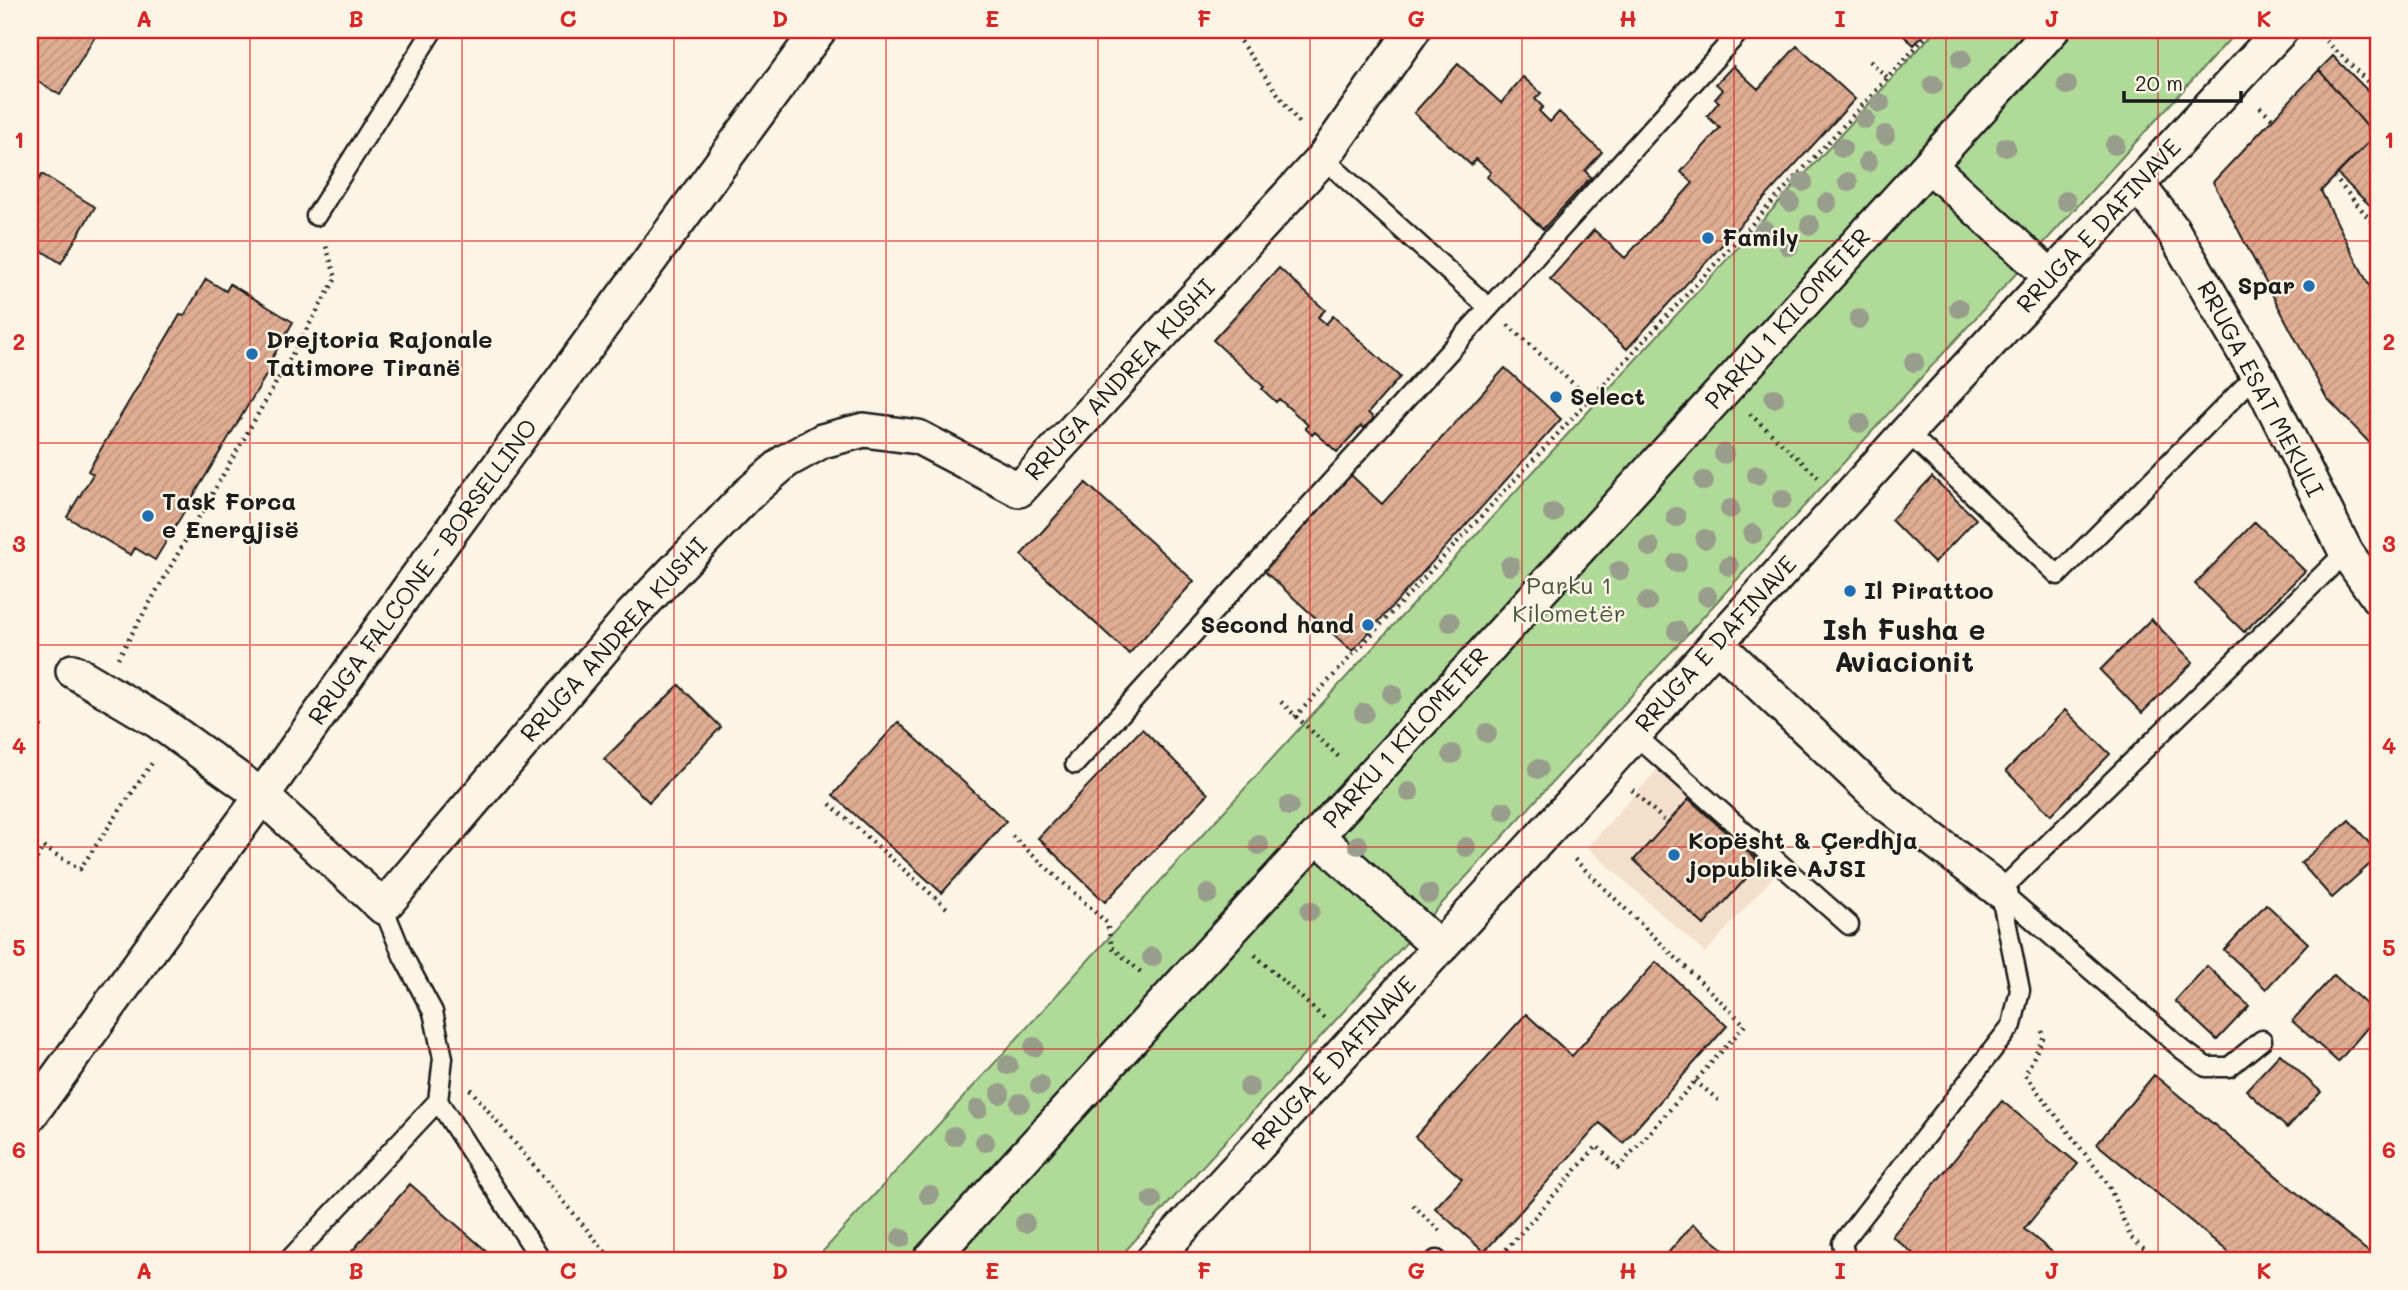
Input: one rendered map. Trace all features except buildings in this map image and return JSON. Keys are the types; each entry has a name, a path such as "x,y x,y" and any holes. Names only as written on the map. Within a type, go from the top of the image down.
{"street":[{"name":"RRUGA FALCONE - BORSELLINO","path":"30,1115 415,580 819,30"},
{"name":"RRUGA ANDREA KUSHI","path":"383,907 631,616 748,494 786,461 822,441 864,430 918,437 1019,490 1323,158 1413,30"},
{"name":"PARKU 1 KILOMETER","path":"930,1260 2052,30"},
{"name":"RRUGA E DAFINAVE","path":"1153,1260 1635,735 1907,432 2281,30"},
{"path":"1929,165 2051,277"},
{"name":"RRUGA ESAT MEKULI","path":"2137,184 2172,229 2257,374 2346,552 2375,589"},
{"path":"1716,643 1884,803 2000,891"},
{"path":"87,679 173,732 262,796 383,907"},
{"path":"1317,836 1440,948"}],"lane":[{"path":"316,216 433,30"},
{"path":"1075,764 1741,30"},
{"path":"1323,158 1489,308"},
{"path":"1907,432 2058,575 2257,374"},
{"path":"2000,891 2346,552"},
{"path":"1635,735 1849,925"},
{"path":"1846,1260 1842,1243 2012,1025 2020,989 2000,891"},
{"path":"2000,891 2206,1067 2229,1067 2262,1040"},
{"path":"289,1260 438,1101 443,1058 433,1012 403,956 383,907"},
{"path":"438,1101 541,1260"}],"path":[{"path":"1232,30 1323,158"},
{"path":"1296,717 1932,30"},
{"path":"2315,30 2378,92"},
{"path":"1870,61 1888,78"},
{"path":"2334,177 2378,229"},
{"path":"87,679 336,278 316,216"},
{"path":"1489,308 1590,399"},
{"path":"1724,390 1844,501"},
{"path":"1281,702 1366,782"},
{"path":"30,871 43,847 80,869 173,732"},
{"path":"1636,793 1667,823"},
{"path":"830,804 948,909"},
{"path":"1497,1260 1597,1146 1618,1168 1745,1025 1546,832"},
{"path":"1012,836 1107,923 1112,947 1169,998"},
{"path":"1229,932 1352,1044"},
{"path":"2020,989 2037,1017 2044,1036 2025,1074 2108,1184 2131,1238 2158,1260"},
{"path":"1695,1081 1722,1103"},
{"path":"470,1089 612,1260"}],"shaded area":[{"name":"Kopësht & Çerdhja jopublike AJSI","path":"1657,770 1774,876 1705,953 1587,847"}],"green space":[{"name":"Parku 1 Kilometër","path":"1936,30 2238,30 1117,1260 815,1260"}],"place":[{"name":"Family","path":"1708,238"},
{"name":"Spar","path":"2309,286"},
{"name":"Drejtoria Rajonale Tatimore Tiranë","path":"252,354"},
{"name":"Select","path":"1556,397"},
{"name":"Task Forca e Energjisë","path":"148,516"},
{"name":"Il Pirattoo","path":"1850,591"},
{"name":"Second hand","path":"1368,625"},
{"name":"Kopësht & Çerdhja jopublike AJSI","path":"1674,855"}],"district":[{"name":"Ish Fusha e Aviacionit","path":"1904,646"}]}
